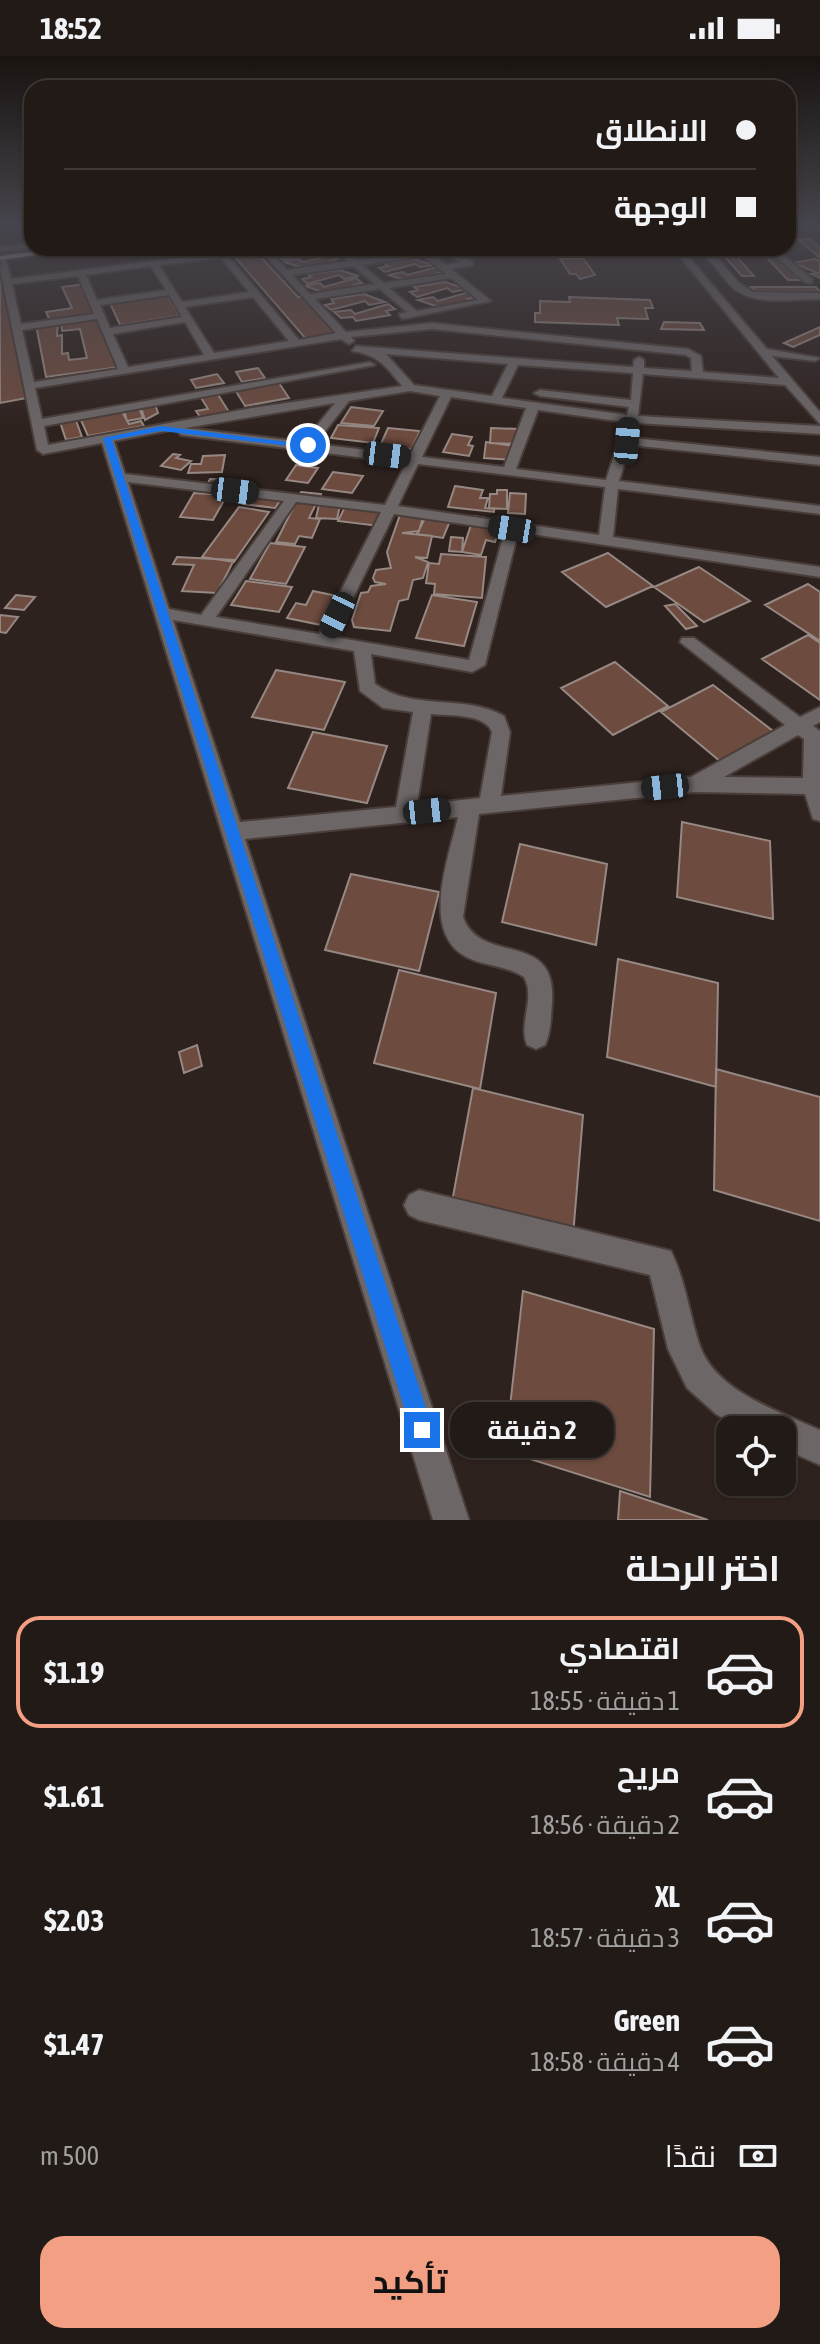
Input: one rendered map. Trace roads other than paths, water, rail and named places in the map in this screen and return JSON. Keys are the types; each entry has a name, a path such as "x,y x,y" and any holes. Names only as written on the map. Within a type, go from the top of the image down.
{"street":[{"path":"10,294 43,450 410,388 447,394 636,404"},
{"path":"90,294 124,371"},
{"path":"94,303 156,294"},
{"path":"173,294 211,357"},
{"path":"179,305 253,294"},
{"path":"255,294 296,343"},
{"path":"305,294 345,336 362,349 385,358 410,388"},
{"path":"308,297 326,294"},
{"path":"392,294 415,314"},
{"path":"336,327 486,301 478,294"},
{"path":"716,294 820,420"},
{"path":"780,294 820,296"},
{"path":"17,328 100,316"},
{"path":"106,332 188,319"},
{"path":"30,386 411,326 693,354 698,377"},
{"path":"469,356 485,332"},
{"path":"605,542 612,483 636,404 639,348"},
{"path":"362,349 698,377 786,378 818,357"},
{"path":"38,423 370,365 362,349"},
{"path":"764,352 818,357"},
{"path":"498,395 515,360"},
{"path":"324,641 447,394"},
{"path":"498,395 533,406 629,419 820,430"},
{"path":"308,445 346,397"},
{"path":"509,470 533,406"},
{"path":"161,428 820,510"},
{"path":"107,438 451,1520"},
{"path":"627,441 820,461"},
{"path":"120,477 388,509 820,572"},
{"path":"205,621 293,497"},
{"path":"162,613 472,666 479,661 512,529"},
{"path":"688,642 812,733"},
{"path":"362,648 366,687 389,703 485,714 497,721 501,732 452,916 462,937 483,955 524,960 534,970 540,982 536,1036"},
{"path":"405,814 423,707"},
{"path":"820,714 812,733 813,786 820,813"},
{"path":"695,784 812,733"},
{"path":"230,832 695,784 813,786"},
{"path":"419,1205 660,1262 671,1282 689,1361 702,1382 723,1399 820,1448"}]}
